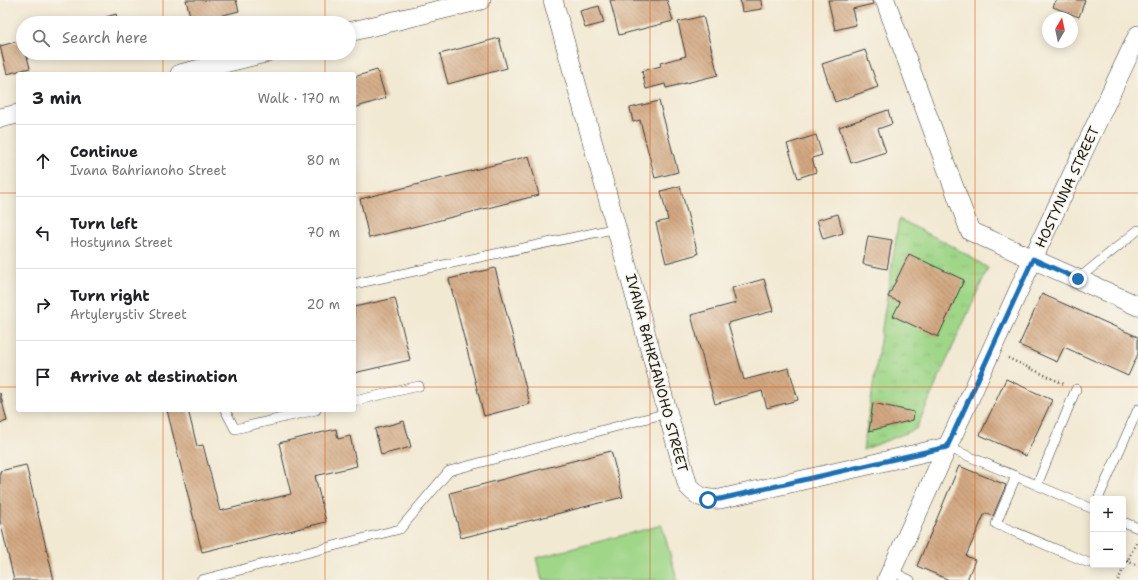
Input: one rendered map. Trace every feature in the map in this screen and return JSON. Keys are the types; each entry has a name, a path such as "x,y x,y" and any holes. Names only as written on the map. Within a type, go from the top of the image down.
{"street":[{"path":"356,30 481,0"},
{"name":"IVANA BAHRIANOHO STREET","path":"553,0 688,486 696,495 708,500 720,499 947,447"},
{"path":"885,0 970,231 1138,306"},
{"name":"HOSTYNNA STREET","path":"889,576 1033,259 1138,35"},
{"path":"188,72 237,60"},
{"path":"0,118 16,114"}],"lane":[{"path":"356,284 617,228"},
{"path":"1078,279 1138,230"},
{"path":"356,401 419,386"},
{"path":"1037,485 1076,389"},
{"path":"1099,496 1138,409"},
{"path":"226,412 235,429 307,412"},
{"path":"201,580 400,530 449,471 667,413"},
{"path":"947,447 1090,508"},
{"path":"1016,476 996,524 1089,563"},
{"path":"1126,523 1138,528"},
{"path":"889,576 910,580"}],"path":[{"path":"991,351 1076,389"},
{"path":"1118,580 1138,540"},
{"path":"1127,561 1138,566"}],"green space":[{"path":"899,219 954,247 988,268 916,429 863,450"},
{"path":"662,525 677,580 542,580 536,558"}],"building":[{"path":"186,0 236,0 239,11 219,16 190,16"},
{"path":"610,0 667,0 673,21 619,35"},
{"path":"740,0 761,0 762,9 742,12"},
{"path":"828,0 872,0 873,4 852,9 856,25 835,30"},
{"path":"1056,0 1085,0 1079,17 1078,12 1066,12 1053,7"},
{"path":"599,6 604,23 585,28 580,11"},
{"path":"703,16 718,75 666,88 665,84 646,89 642,71 661,66 660,63 686,56 678,22"},
{"path":"499,38 507,68 448,84 440,54"},
{"path":"16,42 16,60 28,60 30,68 7,74 0,46"},
{"path":"865,50 878,87 835,102 822,64"},
{"path":"377,70 386,98 356,107 356,76"},
{"path":"659,101 678,172 655,178 640,120 633,122 630,108"},
{"path":"888,110 892,124 878,129 886,152 851,163 839,127"},
{"path":"816,135 822,155 812,158 816,172 798,178 787,144"},
{"path":"529,156 539,195 369,238 360,199"},
{"path":"680,186 698,254 666,263 656,223 668,220 661,191"},
{"path":"838,214 843,233 823,239 817,220"},
{"path":"868,236 892,240 887,269 863,264"},
{"path":"909,254 964,280 938,337 893,316 900,302 888,297"},
{"path":"495,268 530,404 484,416 449,279"},
{"path":"764,279 773,311 728,323 744,380 789,368 798,400 767,408 762,391 715,404 691,315 736,303 732,288"},
{"path":"1042,294 1138,337 1138,354 1128,376 1064,347 1057,362 1019,345"},
{"path":"395,298 410,360 356,373 356,307"},
{"path":"1006,379 1052,400 1026,456 980,435"},
{"path":"0,393 7,421 0,423"},
{"path":"873,403 914,412 913,420 869,431"},
{"path":"167,412 188,412 197,446 203,445 220,511 291,494 279,443 336,429 338,439 350,436 357,466 315,476 326,522 202,552"},
{"path":"404,421 411,447 381,455 375,429"},
{"path":"611,451 623,497 461,538 450,493"},
{"path":"26,465 54,580 14,580 0,520 0,471"},
{"path":"959,466 1006,485 993,516 985,513 966,556 975,560 967,580 949,580 917,566"}],"route":[{"path":"708,500 720,499 947,447 1033,259 1078,279"}]}
